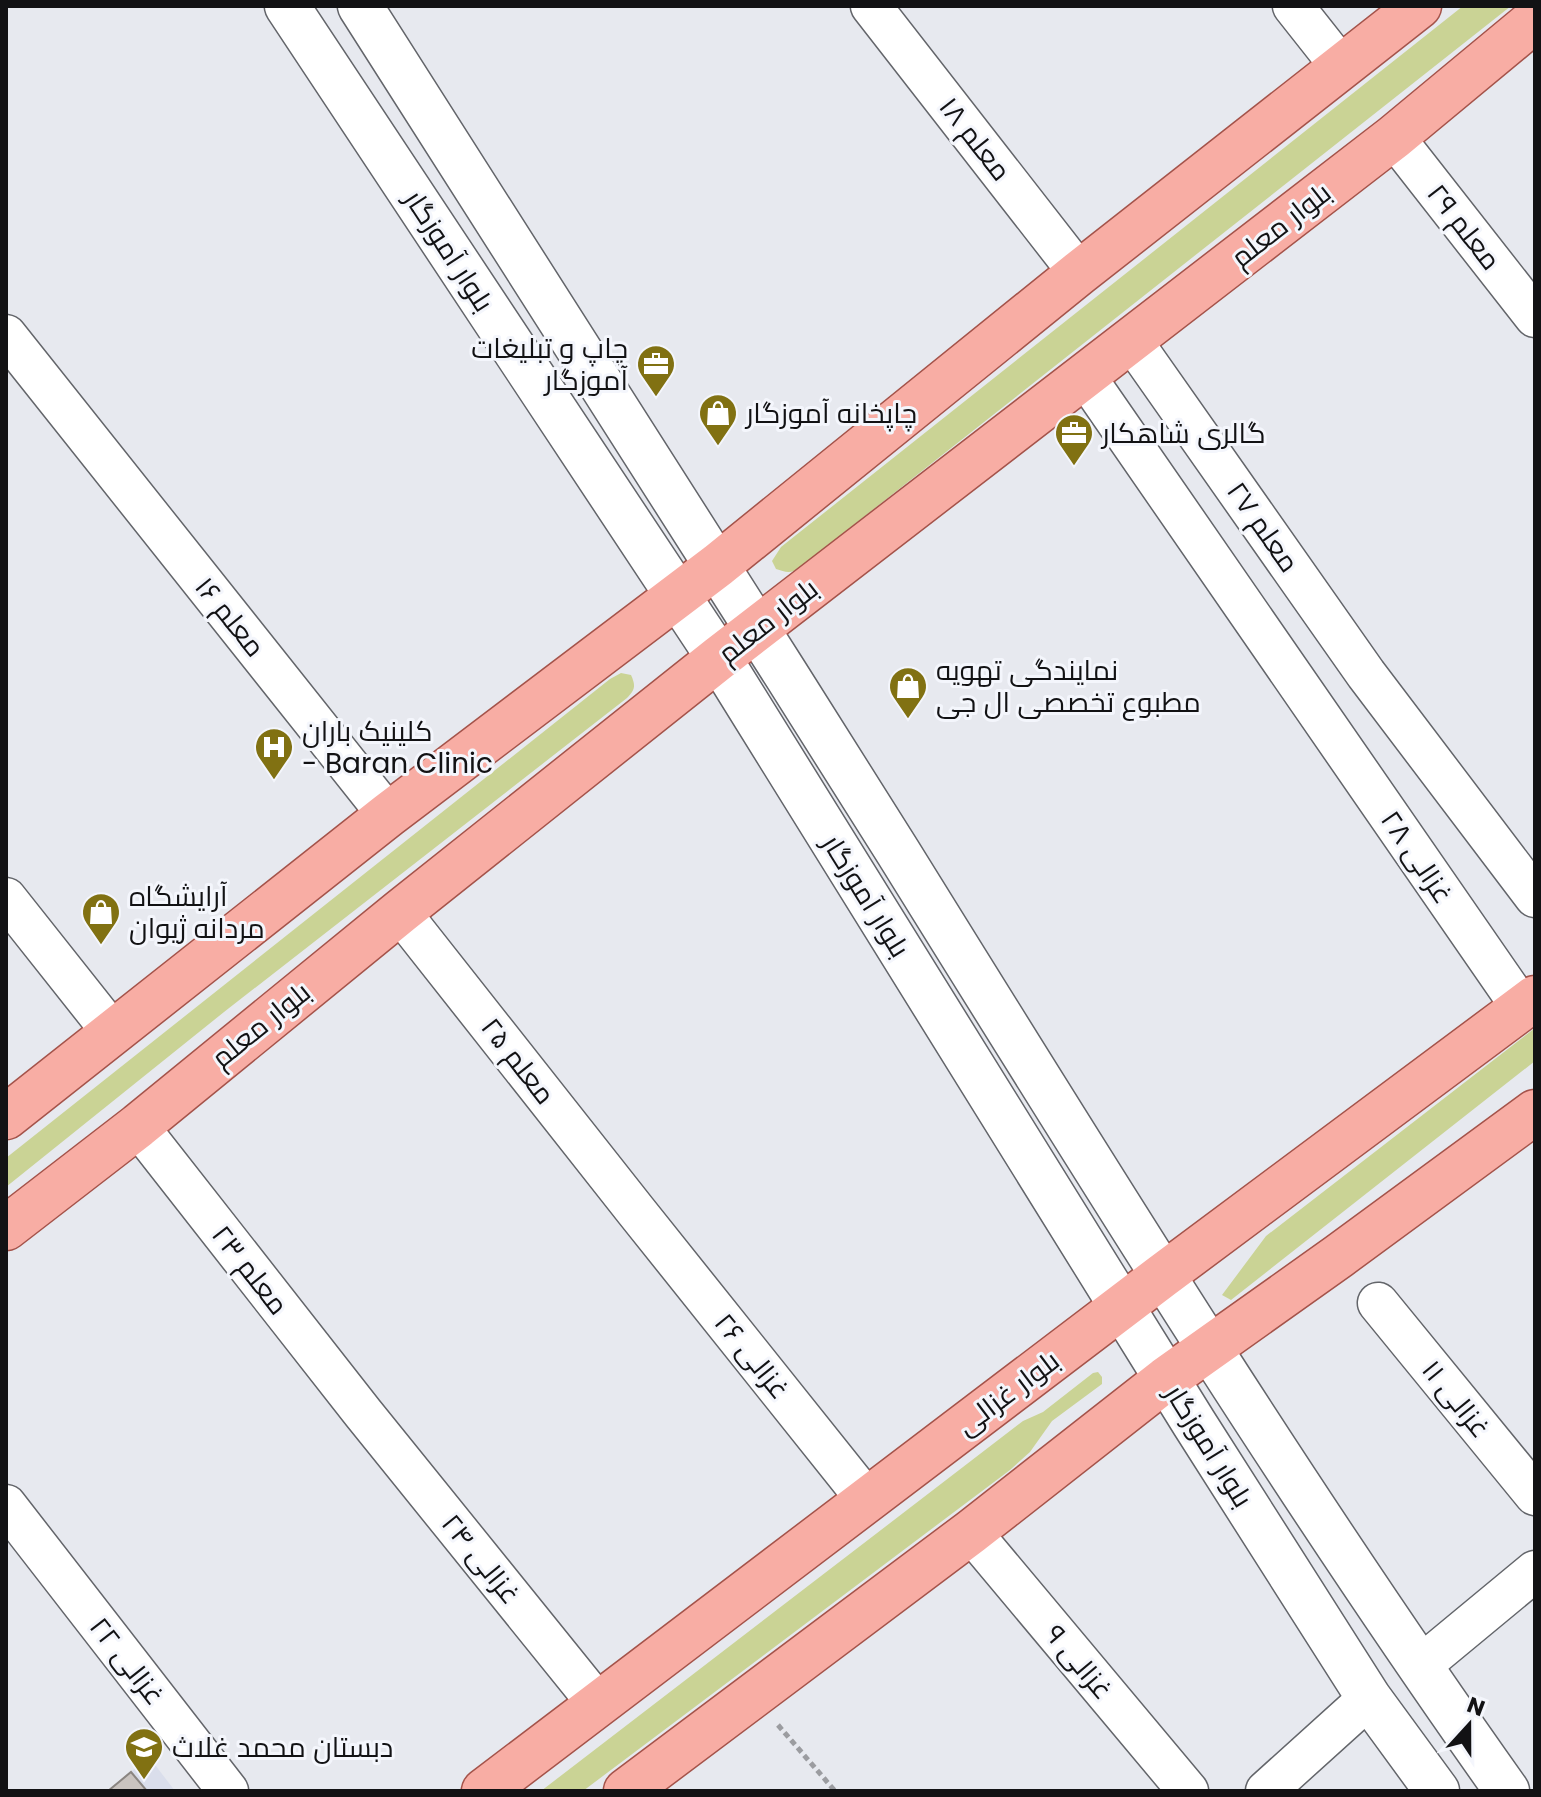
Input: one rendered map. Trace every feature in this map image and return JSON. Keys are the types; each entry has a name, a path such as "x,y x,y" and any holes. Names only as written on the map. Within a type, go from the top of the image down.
{"main road":[{"name":"بلوار آموزگار","path":"287,6 719,658 1166,1379 1369,1698 1437,1791"},
{"name":"بلوار آموزگار","path":"360,6 718,565 1162,1276 1419,1667 1507,1791"},
{"path":"6,1117 388,815 718,565 1079,273 1419,6"},
{"name":"بلوار معلم","path":"6,1228 138,1126 719,658 1394,137 1535,20"},
{"name":"بلوار غزالی","path":"484,1791 1162,1276 1528,1003"},
{"path":"626,1791 971,1532 1166,1379 1535,1112"}],"street":[{"name":"معلم ۱۸","path":"871,6 1079,273"},
{"path":"1293,6 1342,68"},
{"name":"معلم ۲۹","path":"1394,137 1535,317"},
{"name":"معلم ۱۶","path":"6,335 388,815"},
{"name":"معلم ۲۷","path":"1132,341 1366,674 1535,897"},
{"name":"غزالی ۲۸","path":"1085,376 1313,705 1528,1003"},
{"path":"6,898 113,1033"},
{"name":"معلم ۲۵","path":"400,912 636,1211"},
{"name":"معلم ۲۳","path":"138,1126 363,1413"},
{"name":"غزالی ۲۶","path":"636,1211 867,1500"},
{"name":"غزالی ۱۱","path":"1378,1303 1535,1495"},
{"name":"غزالی ۲۴","path":"363,1413 598,1704"},
{"name":"غزالی ۲۲","path":"6,1505 228,1791"},
{"name":"غزالی ۹","path":"971,1532 1188,1791"},
{"path":"1419,1667 1535,1571"},
{"path":"1266,1791 1369,1698"}],"path":[{"path":"753,1696 835,1791"}],"shaded area":[{"name":"دبستان محمد غلاث","path":"149,1757 175,1791 108,1791"}],"green space":[{"path":"1463,6 1511,6 799,568 788,572 776,569 772,561 781,547"},
{"path":"621,673 631,675 634,682 634,688 627,698 224,1012 6,1187 6,1158"},
{"path":"1535,1028 1535,1061 1231,1300 1222,1295 1266,1236"},
{"path":"1098,1372 1102,1384 1052,1421 1030,1452 1010,1470 583,1791 541,1791 1023,1421 1043,1412"}],"building":[{"path":"131,1772 147,1791 108,1791"}],"place":[{"name":"چاپ و تبلیغات آموزگار","path":"656,398"},
{"name":"چاپخانه آموزگار","path":"718,447"},
{"name":"گالری شاهکار","path":"1074,467"},
{"name":"نمایندگی تهویه مطبوع تخصصی ال جی","path":"908,720"},
{"name":"کلینیک باران - Baran Clinic","path":"274,781"},
{"name":"آرایشگاه مردانه ژیوان","path":"101,946"},
{"name":"دبستان محمد غلاث","path":"144,1781"}]}
